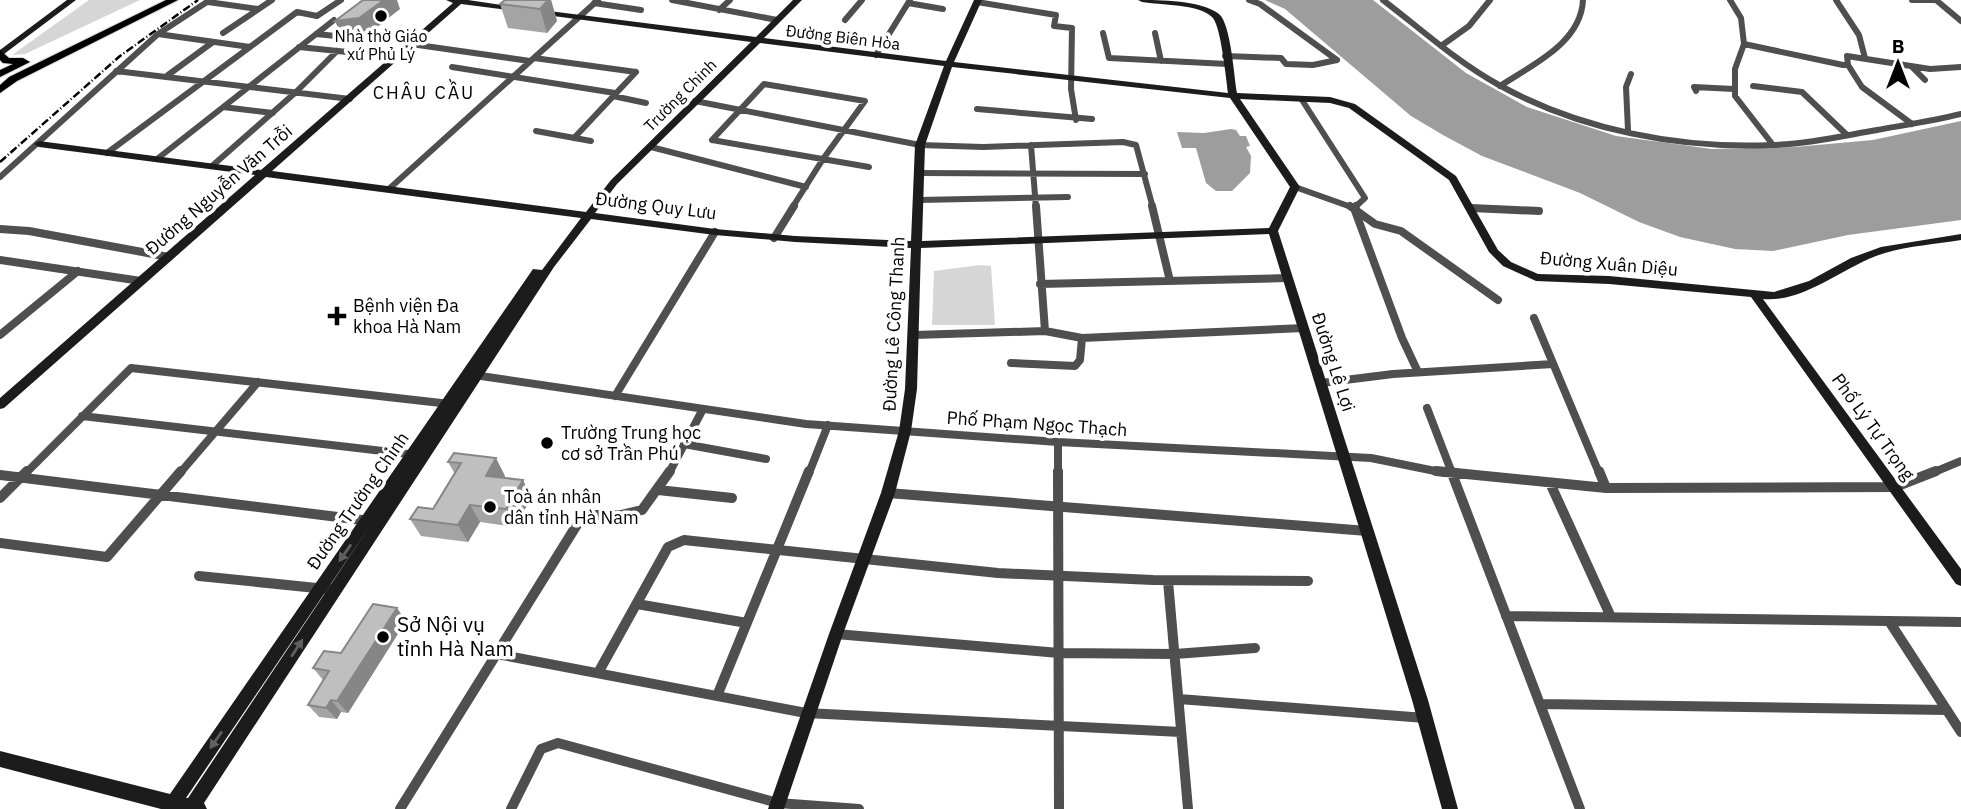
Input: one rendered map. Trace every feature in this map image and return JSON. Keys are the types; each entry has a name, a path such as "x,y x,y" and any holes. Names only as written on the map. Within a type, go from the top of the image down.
{"main road":[{"path":"0,74 152,0"},
{"path":"0,82 13,79 173,0"},
{"path":"0,53 6,61 27,61"},
{"path":"0,90 13,79"}],"street":[{"path":"0,53 72,0"},
{"path":"223,33 272,0"},
{"path":"317,16 341,0"},
{"name":"Đường Biên Hòa","path":"457,0 503,3 578,17 876,55 1233,96"},
{"name":"Đường Nguyễn Văn Trỗi","path":"0,405 350,99 457,0"},
{"path":"672,0 777,20"},
{"path":"719,10 730,0"},
{"name":"Trường Chinh","path":"582,214 798,0"},
{"path":"845,20 862,0"},
{"path":"1142,0 1200,7 1213,12 1222,28 1233,96 1295,187 1354,208 1375,225 1401,231 1498,300"},
{"path":"1104,33 1109,58 1161,61 1282,58 1286,64 1313,65 1337,60 1267,8 1249,0"},
{"path":"1383,0 1441,46 1500,86 1558,110 1665,138 1722,145 1773,145 1847,135 1961,114"},
{"path":"1441,46 1461,35 1481,15 1490,0"},
{"path":"1500,86 1568,38 1585,9 1583,0"},
{"path":"1730,0 1741,19 1744,44 1737,55 1735,96 1773,145"},
{"path":"1836,0 1859,36 1866,58"},
{"path":"1912,0 1936,0 1961,21"},
{"path":"0,177 158,34 209,1 258,9"},
{"path":"390,188 596,1 641,10"},
{"path":"978,1 1056,15 1054,26 1072,28 1076,120"},
{"name":"Đường Lê Công Thanh","path":"777,806 835,634 888,494 905,431 914,335 920,145 949,64 978,1"},
{"path":"876,55 909,2 943,9"},
{"path":"107,153 297,12 334,20 157,159"},
{"path":"1154,33 1161,61"},
{"path":"158,34 250,47"},
{"path":"316,34 336,36"},
{"path":"168,75 213,42"},
{"path":"411,44 636,72 574,138"},
{"path":"1744,44 1848,65"},
{"path":"299,47 396,57"},
{"path":"212,166 296,92 337,51"},
{"path":"1912,124 1862,87 1848,65 1847,56 1912,67 1961,67"},
{"path":"452,67 646,103"},
{"path":"1912,67 1925,80"},
{"path":"116,71 168,75 350,99"},
{"path":"1628,130 1626,87 1631,74"},
{"path":"774,238 823,159 865,101 764,84 712,140 823,159 869,167"},
{"path":"1753,86 1802,92 1847,135"},
{"path":"1696,91 1694,87 1734,89"},
{"name":"Đường Xuân Diệu","path":"1233,96 1330,100 1352,106 1453,178 1499,257 1518,270 1536,277 1609,279 1774,296 1814,284 1855,260 1885,249 1961,237"},
{"path":"1302,100 1365,198 1354,208"},
{"path":"695,101 920,145 1133,144 1139,150 1170,281"},
{"path":"222,107 273,113"},
{"path":"977,109 1076,120 1092,119"},
{"path":"536,131 591,141"},
{"name":"Đường Quy Lưu","path":"39,144 774,238 917,245 1273,231"},
{"path":"1031,145 1036,240 1045,331"},
{"path":"651,147 806,187"},
{"path":"918,173 1145,174"},
{"path":"1273,231 1295,187"},
{"path":"918,200 1068,197"},
{"path":"1354,208 1402,338 1418,372"},
{"path":"1471,208 1539,211"},
{"name":"Đường Trường Chinh","path":"171,806 321,588 374,521 582,214"},
{"path":"0,229 29,231 169,257"},
{"name":"Đường Lê Lợi","path":"1273,231 1346,458 1450,809"},
{"path":"615,396 715,232"},
{"path":"0,260 141,281"},
{"path":"0,335 78,271"},
{"path":"1041,284 1288,278"},
{"name":"Phố Lý Tự Trọng","path":"1755,295 1961,580"},
{"path":"1534,318 1606,488"},
{"path":"914,335 1045,331 1082,338 1304,328"},
{"path":"1011,363 1075,366 1080,360 1082,338"},
{"path":"1321,383 1418,372 1553,364"},
{"path":"0,498 131,368 453,404"},
{"name":"Phố Phạm Ngọc Thạch","path":"472,374 828,425 1058,442 1371,458 1452,474 1606,488 1895,487"},
{"path":"0,543 107,557 258,382"},
{"path":"1427,408 1580,809"},
{"path":"400,809 583,515 628,514 644,509 658,490 704,409"},
{"path":"82,416 419,455"},
{"path":"717,696 828,425"},
{"path":"1058,442 1059,809"},
{"path":"684,444 766,459"},
{"path":"1895,487 1961,461"},
{"path":"0,475 374,521"},
{"path":"1550,483 1611,617"},
{"path":"658,490 732,498"},
{"path":"888,494 1058,505 1367,531"},
{"name":"Đường Trường Chinh","path":"195,808 336,590 374,521"},
{"path":"598,673 668,547 684,540 864,560 1058,576 1168,581 1308,581"},
{"path":"199,576 336,590"},
{"path":"1168,581 1188,809"},
{"path":"637,604 747,623"},
{"path":"1506,616 1961,622"},
{"path":"1889,621 1961,732"},
{"path":"835,634 1059,653 1175,654 1255,648"},
{"path":"497,654 809,713 1181,732"},
{"path":"254,685 271,688"},
{"path":"1179,699 1425,718"},
{"path":"1540,704 1947,710"},
{"path":"511,809 541,750 558,743 777,806 859,809"},
{"path":"0,759 171,806 195,808"}],"shaded area":[{"path":"89,0 140,0 25,54 12,55"},
{"path":"1265,0 1373,0 1466,73 1527,107 1616,136 1712,149 1795,147 1873,140 1961,121 1961,220 1848,235 1773,251 1735,249 1680,237 1639,222 1580,193 1482,156 1443,135 1411,116 1285,9"},
{"path":"1236,130 1240,136 1246,136 1250,146 1246,147 1251,156 1250,173 1232,191 1216,191 1206,183 1196,148 1182,148 1177,132 1204,133"},
{"path":"991,266 995,325 932,325 934,271"}],"building":[{"path":"363,0 384,0 359,18 335,21"},
{"path":"505,0 548,0 540,9 500,4"},
{"path":"454,453 496,458 486,476 523,480 506,509 470,505 458,525 410,519 418,507 433,509 461,463 448,462"},
{"path":"373,604 397,608 337,701 331,700 326,708 308,705 329,671 313,668 324,651 341,653"}],"railway":[{"path":"0,162 120,56 198,0"}],"place":[{"name":"Nhà thờ Giáo xứ Phủ Lý","path":"381,16"},
{"name":"Bệnh viện Đa khoa Hà Nam","path":"337,316"},
{"name":"Trường Trung học cơ sở Trần Phú","path":"547,443"},
{"name":"Toà án nhân dân tỉnh Hà Nam","path":"490,507"},
{"name":"Sở Nội vụ tỉnh Hà Nam","path":"383,637"}],"district":[{"name":"CHÂU CẦU","path":"424,93"}]}
